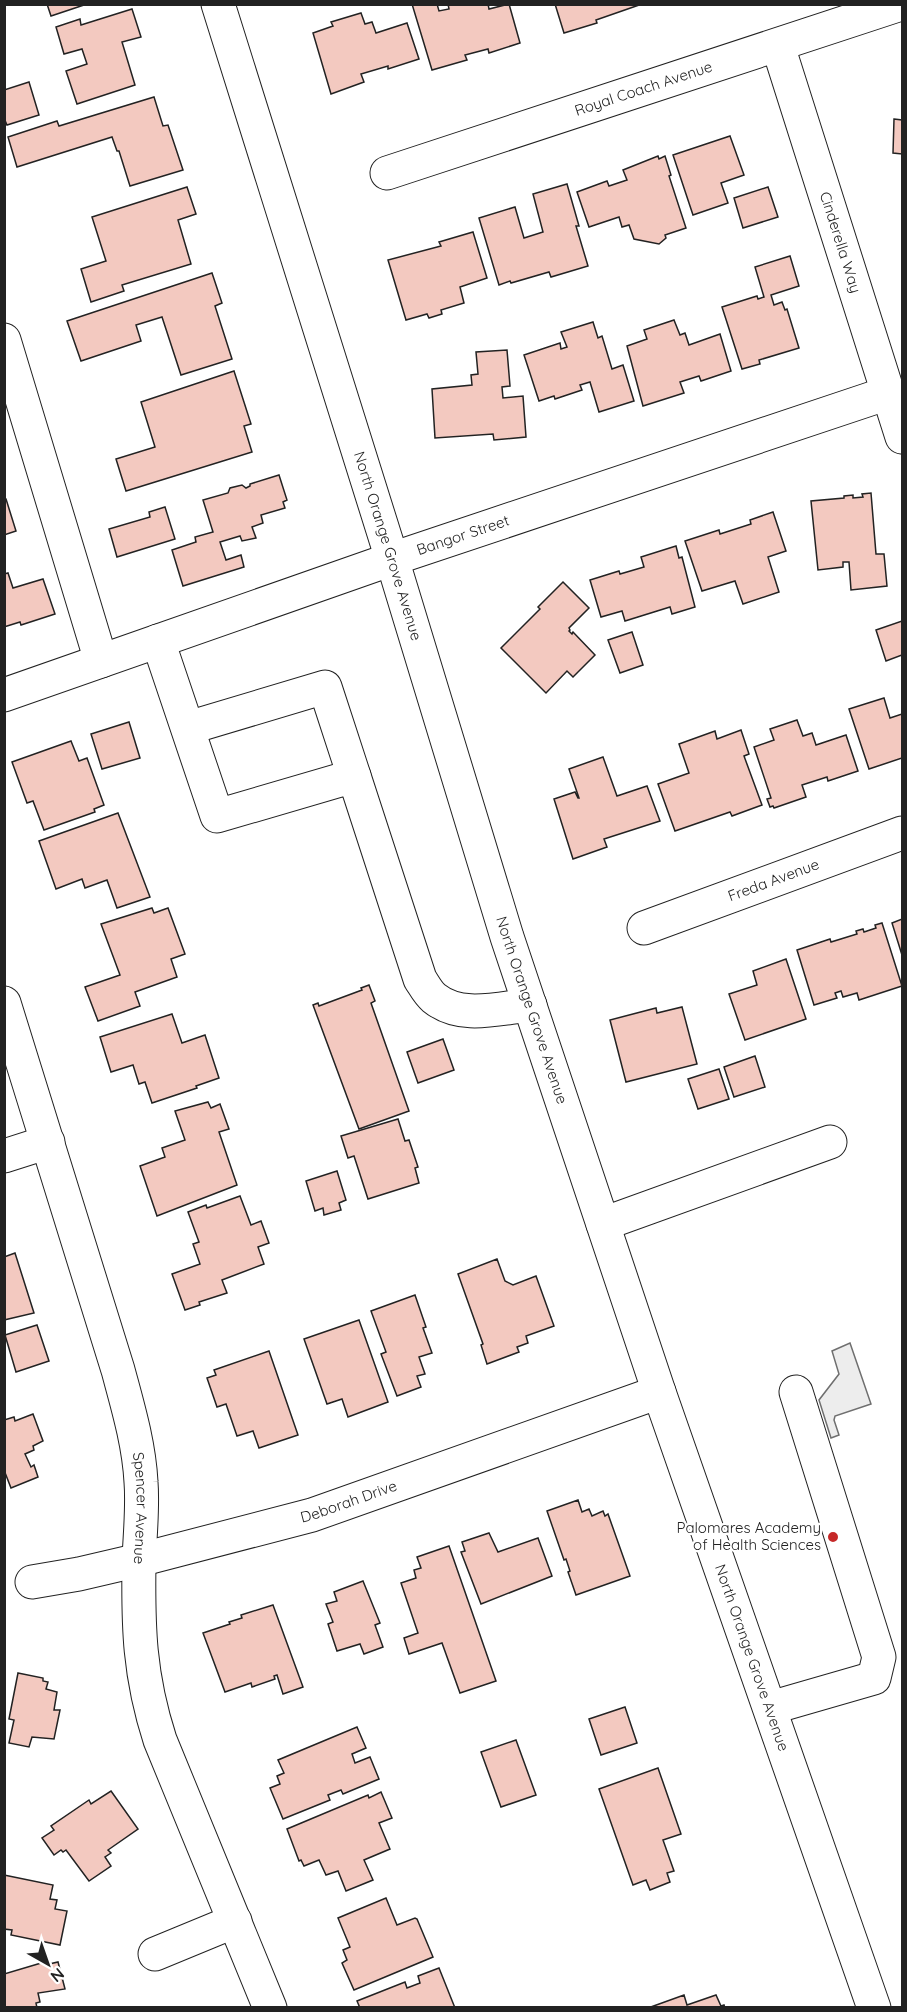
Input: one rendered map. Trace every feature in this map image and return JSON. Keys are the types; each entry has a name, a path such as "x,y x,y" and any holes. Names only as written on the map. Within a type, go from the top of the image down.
{"street":[{"name":"North Orange Grove Avenue","path":"218,4 392,559 500,915 659,1392 874,2007"},
{"name":"Royal Coach Avenue","path":"387,173 901,4"},
{"name":"Cinderella Way","path":"778,46 903,437"},
{"path":"4,340 101,660"},
{"name":"Bangor Street","path":"4,694 392,559 888,393"},
{"path":"158,641 217,816 354,776"},
{"path":"188,728 325,687 420,979 432,997 452,1010 471,1012 530,1005"},
{"name":"Freda Avenue","path":"644,928 903,833"},
{"name":"Spencer Avenue","path":"4,1003 118,1370 133,1427 141,1483 139,1635 149,1706 160,1740 270,2007"},
{"path":"4,1156 48,1142"},
{"path":"603,1224 830,1142"},
{"name":"Deborah Drive","path":"32,1582 139,1560 312,1515 659,1392"},
{"path":"770,1708 888,1677 879,1658 796,1392"},
{"path":"155,1954 235,1922"}],"shaded area":[{"path":"850,1343 871,1404 835,1416 834,1420 839,1435 831,1438 819,1400 839,1374 832,1351"}],"building":[{"path":"47,4 87,4 51,16"},
{"path":"412,4 437,4 439,11 449,9 448,4 488,4 489,9 509,4 520,43 489,53 488,49 465,55 467,60 432,70"},
{"path":"555,4 642,4 596,20 597,23 564,33"},
{"path":"132,9 141,37 122,42 135,85 77,104 66,71 87,64 82,49 64,54 56,27 80,19 81,25"},
{"path":"361,13 365,24 372,22 376,33 407,23 419,59 388,69 388,66 361,74 364,82 331,94 313,33 333,26 331,22"},
{"path":"29,82 39,115 7,125 4,118 4,90"},
{"path":"154,97 163,126 168,125 183,170 130,186 112,137 17,167 8,137 57,121 59,126"},
{"path":"894,119 902,120 902,154 893,153"},
{"path":"730,136 744,175 721,183 728,203 693,215 673,155"},
{"path":"658,156 659,159 665,156 686,228 665,235 666,238 659,244 634,239 629,225 622,227 619,217 589,227 577,192 607,181 609,186 627,180 623,170"},
{"path":"567,184 588,266 551,277 549,272 499,285 479,218 515,207 524,238 543,232 533,194"},
{"path":"187,187 196,214 178,220 191,264 122,285 124,291 91,302 81,269 106,261 92,217"},
{"path":"768,187 778,217 743,228 734,198"},
{"path":"473,232 487,278 460,287 464,303 441,310 442,314 429,318 427,314 406,320 388,260 441,246 439,242"},
{"path":"790,256 799,286 771,295 774,305 782,302 785,310 787,309 799,348 759,360 760,364 742,369 722,307 757,296 758,299 764,297 755,267"},
{"path":"212,273 222,303 215,306 232,359 181,375 162,317 136,325 141,341 81,361 67,321"},
{"path":"674,320 680,335 685,333 689,345 720,334 731,371 701,381 699,376 680,382 684,393 643,406 627,346 647,339 644,330"},
{"path":"593,322 598,338 602,336 612,369 623,365 634,401 599,412 590,382 580,385 582,390 555,399 554,396 539,401 524,355 560,343 561,349 567,347 561,332"},
{"path":"507,350 510,386 502,387 503,398 523,396 526,437 494,440 493,434 435,438 432,389 472,385 471,375 478,374 476,352"},
{"path":"234,371 251,424 244,426 252,452 126,491 116,459 155,447 141,402"},
{"path":"279,475 287,500 283,502 285,508 261,515 263,523 252,527 256,538 242,541 240,536 220,542 226,560 241,555 244,567 183,586 172,550 196,542 195,537 213,532 203,500 228,493 230,488 242,485 246,488 250,484"},
{"path":"871,493 876,554 884,554 887,586 851,590 849,562 843,562 843,567 818,570 811,501 853,495 853,498 863,497 862,494"},
{"path":"4,499 6,499 16,531 4,535"},
{"path":"165,507 175,539 117,557 109,529 150,517 149,512"},
{"path":"773,512 786,551 768,557 779,592 743,604 735,581 702,591 685,541 719,530 720,534 751,524 750,520"},
{"path":"676,546 679,558 682,557 695,607 672,614 670,607 625,621 622,611 601,617 590,580 619,571 620,574 644,567 641,557"},
{"path":"8,573 13,588 43,579 55,614 21,625 20,622 4,627 4,574"},
{"path":"563,582 589,608 569,628 569,631 572,634 573,632 595,655 573,677 567,671 546,693 501,648"},
{"path":"902,621 902,655 886,661 876,630"},
{"path":"632,632 643,665 620,673 608,640"},
{"path":"884,698 890,718 902,714 902,758 869,769 849,709"},
{"path":"797,720 803,736 812,733 816,745 846,735 858,771 828,781 827,777 802,785 806,797 774,808 770,807 767,799 771,798 754,747 774,740 770,729"},
{"path":"129,722 140,758 102,769 91,734"},
{"path":"741,730 749,754 744,756 762,805 732,816 730,812 675,831 658,784 689,773 679,744 715,731 717,739"},
{"path":"71,741 79,761 87,758 104,805 94,809 95,812 44,830 33,801 27,803 12,762"},
{"path":"603,757 617,796 647,786 660,821 604,839 607,847 573,859 554,799 575,792 579,798 569,769"},
{"path":"118,813 150,897 117,908 107,880 85,888 82,879 56,889 39,841"},
{"path":"152,908 154,913 168,908 185,954 171,959 177,977 135,992 140,1006 98,1021 85,987 120,975 101,924"},
{"path":"902,919 902,955 892,923"},
{"path":"882,923 902,986 859,1000 857,993 843,997 841,991 835,993 837,998 814,1005 797,950 830,939 831,942 857,934 856,931 863,929 864,932"},
{"path":"786,959 806,1019 745,1040 729,994 757,985 753,971"},
{"path":"369,985 375,1001 371,1003 409,1111 359,1129 313,1005 318,1003 319,1006 362,990 361,988"},
{"path":"682,1007 697,1064 626,1082 610,1020 656,1008 657,1013"},
{"path":"172,1014 182,1043 205,1035 219,1078 152,1103 145,1082 139,1084 133,1065 111,1072 100,1037"},
{"path":"443,1039 454,1070 418,1083 407,1052"},
{"path":"755,1056 765,1087 734,1097 724,1067"},
{"path":"719,1069 729,1099 698,1109 688,1079"},
{"path":"208,1102 211,1108 220,1104 229,1129 219,1132 237,1185 157,1216 140,1166 165,1157 162,1148 185,1140 175,1111"},
{"path":"398,1119 405,1141 409,1140 418,1167 415,1168 419,1183 368,1199 354,1156 348,1158 341,1136"},
{"path":"337,1171 346,1200 339,1203 341,1210 324,1215 323,1208 315,1211 306,1181"},
{"path":"240,1196 251,1225 261,1221 269,1243 258,1247 264,1264 222,1280 227,1293 199,1302 200,1305 185,1310 172,1274 200,1264 193,1244 199,1242 188,1212"},
{"path":"15,1253 34,1313 4,1320 4,1257"},
{"path":"497,1259 505,1281 513,1285 536,1276 554,1326 526,1336 528,1343 517,1347 519,1352 487,1364 481,1345 483,1344 458,1274"},
{"path":"415,1295 432,1353 419,1357 425,1374 417,1376 421,1387 397,1396 381,1354 386,1352 371,1311"},
{"path":"359,1320 388,1402 348,1417 342,1399 327,1404 304,1339"},
{"path":"37,1325 49,1361 16,1372 5,1335"},
{"path":"269,1351 298,1435 259,1448 253,1431 237,1436 226,1404 217,1407 207,1378 216,1375 214,1370"},
{"path":"33,1414 43,1441 33,1446 34,1450 25,1454 31,1467 34,1465 38,1477 11,1488 4,1470 4,1420 14,1417 15,1421"},
{"path":"578,1500 582,1512 589,1509 592,1516 603,1511 605,1516 608,1514 630,1576 576,1595 566,1559 564,1560 547,1511"},
{"path":"489,1533 498,1552 538,1538 552,1576 481,1604 461,1552 465,1551 462,1542"},
{"path":"449,1546 496,1681 460,1693 442,1643 409,1654 404,1638 418,1633 401,1583 416,1578 414,1570 421,1568 417,1557"},
{"path":"363,1581 380,1623 375,1625 383,1647 364,1654 360,1644 337,1651 328,1624 333,1622 326,1604 337,1601 334,1592"},
{"path":"273,1605 303,1687 283,1694 277,1675 274,1676 275,1679 252,1687 251,1683 225,1692 203,1633 230,1624 229,1622 242,1618 241,1615"},
{"path":"18,1673 43,1678 43,1681 48,1682 46,1689 57,1692 54,1710 60,1710 54,1739 32,1737 29,1747 9,1743 14,1720 9,1719"},
{"path":"625,1707 637,1743 601,1755 589,1719"},
{"path":"357,1727 366,1748 352,1754 355,1763 370,1757 379,1779 343,1794 341,1790 328,1795 330,1800 283,1819 270,1788 280,1784 277,1776 284,1773 278,1760"},
{"path":"516,1740 536,1795 501,1807 481,1752"},
{"path":"658,1768 681,1834 663,1840 674,1871 667,1873 670,1882 650,1890 646,1880 633,1885 599,1789"},
{"path":"111,1791 138,1829 108,1850 111,1853 105,1857 111,1866 89,1881 66,1850 63,1852 61,1850 54,1855 42,1838 54,1830 51,1826 89,1800 91,1804"},
{"path":"381,1792 392,1818 379,1823 390,1849 364,1860 373,1880 346,1891 338,1871 326,1875 319,1860 304,1866 301,1860 299,1861 287,1829 368,1795 369,1798"},
{"path":"4,1875 53,1885 50,1899 57,1900 55,1909 67,1911 60,1945 11,1935 12,1930 4,1929"},
{"path":"386,1898 397,1925 417,1919 433,1957 354,1990 342,1963 347,1960 343,1950 350,1947 338,1918"},
{"path":"48,1961 49,1964 58,1962 65,1989 38,1993 40,2002 36,2003 37,2008 4,2008 4,1974"},
{"path":"439,1968 455,2008 360,2008 357,2001 405,1982 407,1988 420,1983 418,1976"},
{"path":"684,1995 687,2005 716,1995 721,2006 724,2005 725,2008 648,2008"}],"place":[{"name":"Palomares Academy of Health Sciences","path":"833,1537"}]}
